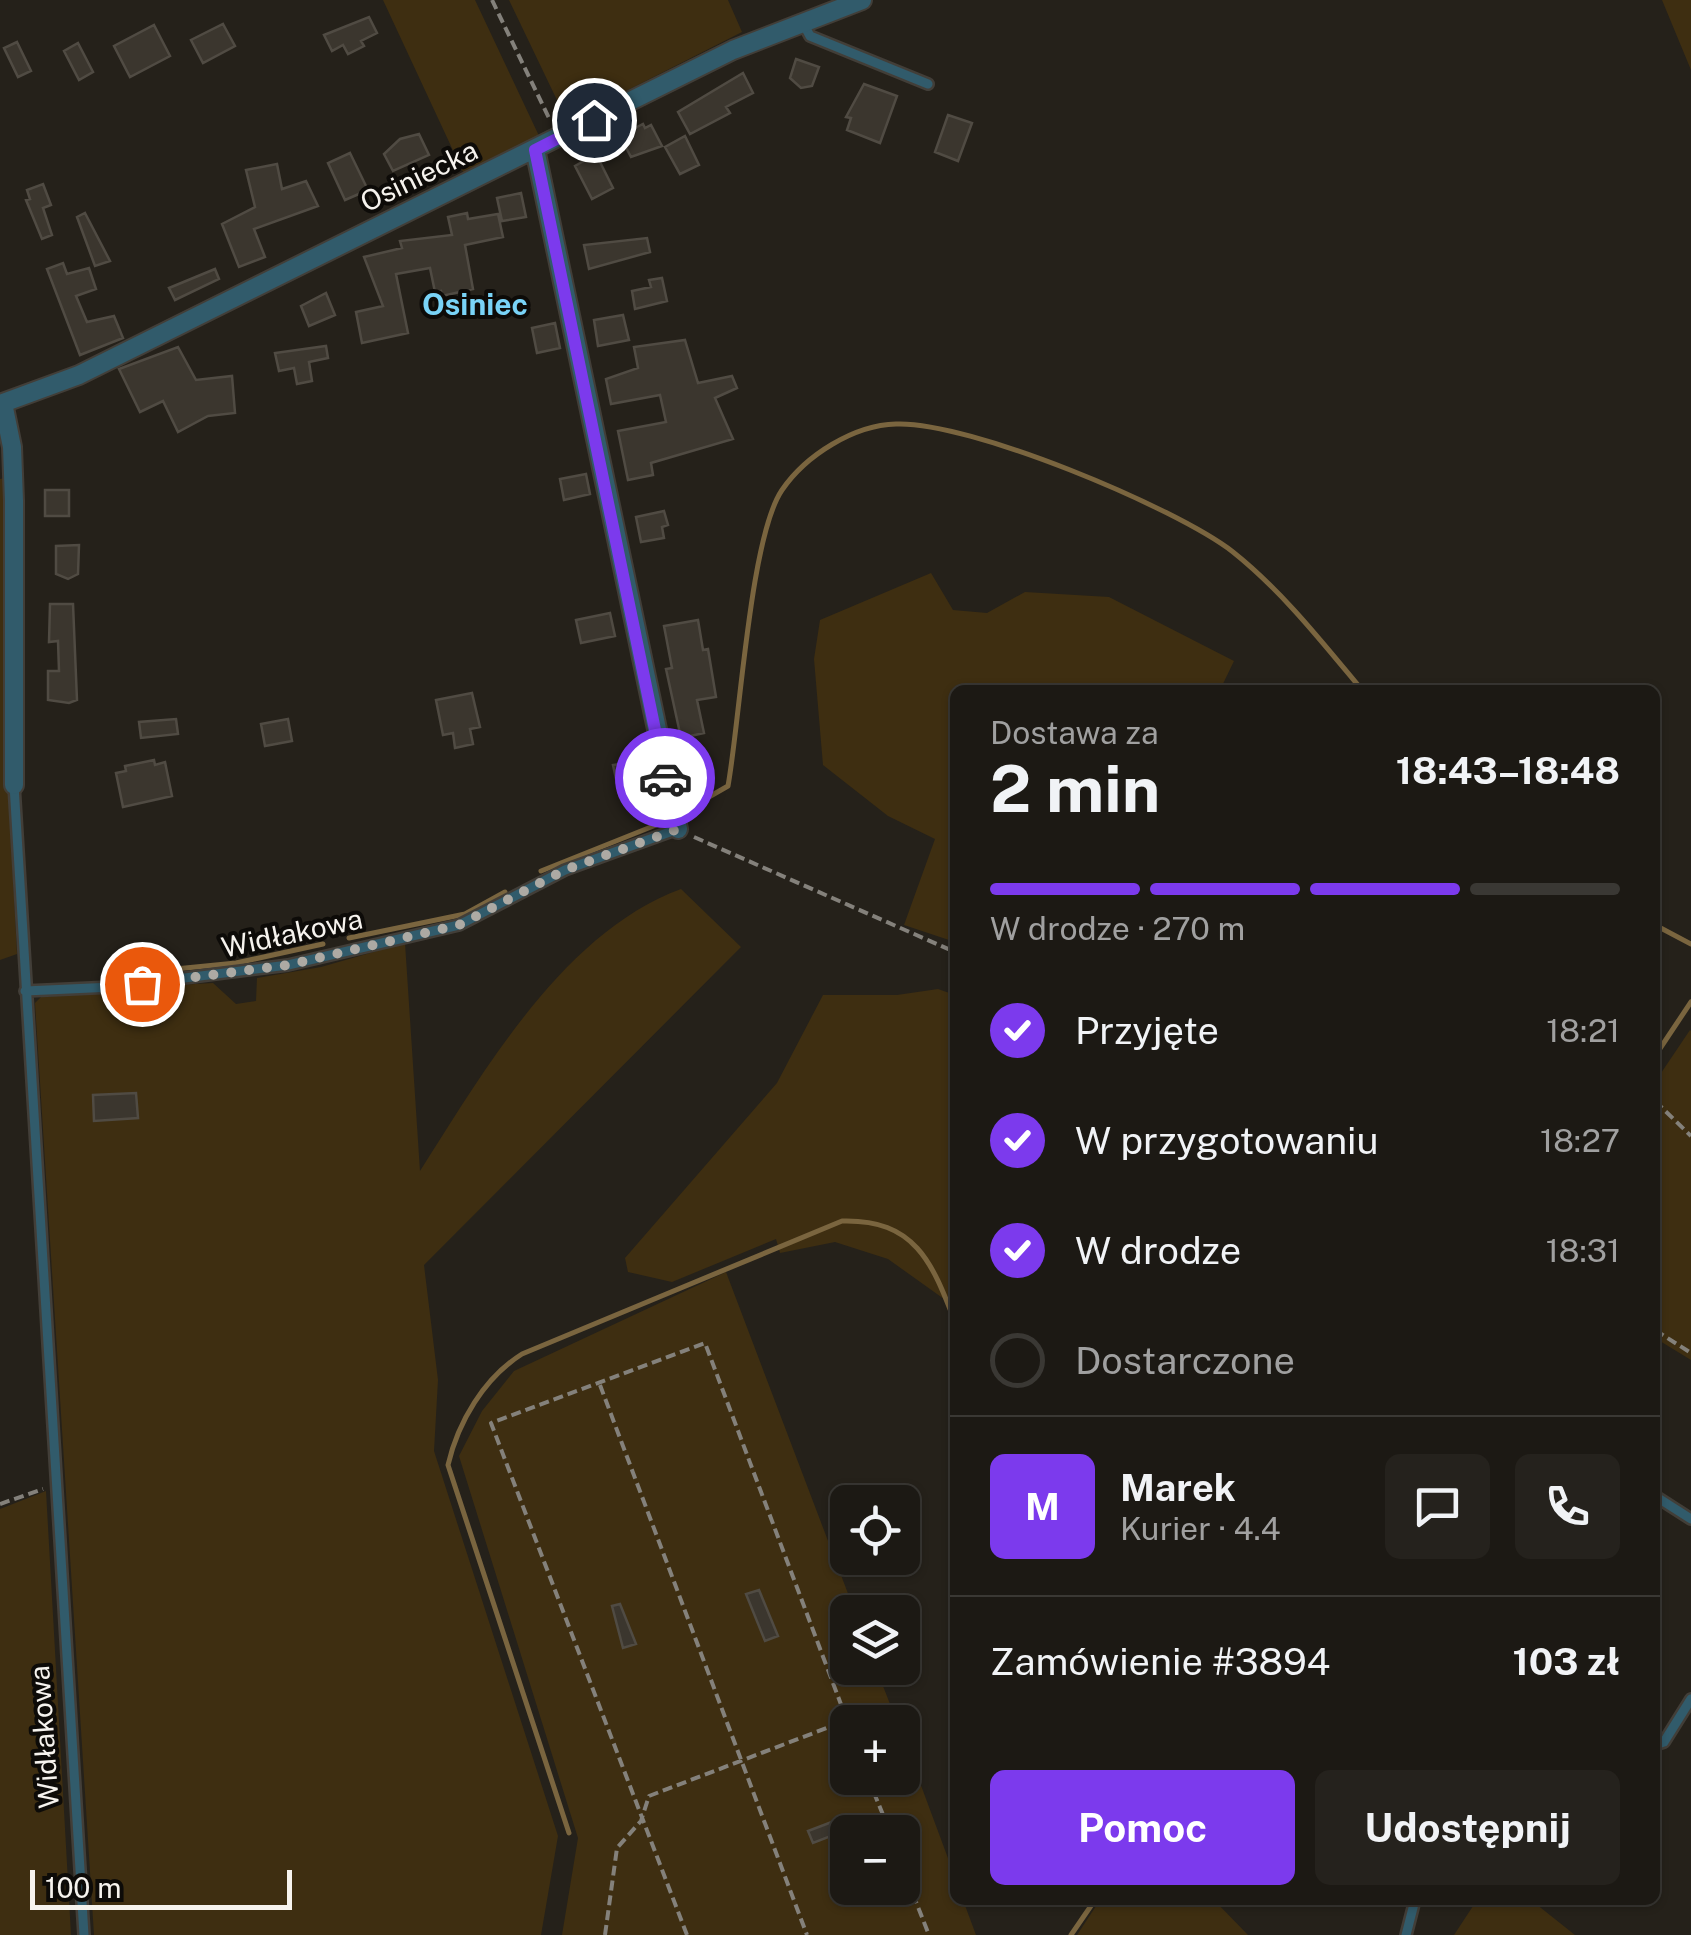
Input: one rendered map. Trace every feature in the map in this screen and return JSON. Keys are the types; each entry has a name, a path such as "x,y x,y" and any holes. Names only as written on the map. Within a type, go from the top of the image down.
{"street":[{"name":"Osiniecka","path":"2,403 79,374 733,50 862,0"},
{"path":"535,150 678,829"},
{"path":"2,403 12,447 14,500 14,785"}],"lane":[{"path":"802,22 810,36 928,84"},
{"path":"14,785 25,991"},
{"name":"Widłakowa","path":"84,1935 25,991 217,976 288,965 459,925 565,870 678,829"},
{"path":"1660,1499 1691,1519"},
{"path":"1660,1743 1691,1699"},
{"path":"1406,1935 1414,1905"}],"path":[{"path":"492,0 558,138"},
{"path":"678,829 950,950"},
{"path":"1660,1106 1691,1136"},
{"path":"1660,1333 1691,1352"},
{"path":"687,1935 491,1424 705,1342 841,1705"},
{"path":"600,1385 808,1935"},
{"path":"0,1504 57,1484"},
{"path":"606,1935 617,1848 641,1822 649,1796 830,1728"},
{"path":"917,1905 929,1935"}],"shaded area":[{"path":"383,0 475,0 540,138 464,174"},
{"path":"509,0 728,0 742,32 567,121"},
{"path":"1662,0 1691,0 1691,70"},
{"path":"5,478 5,720 17,954 0,960 0,479"},
{"path":"931,573 953,610 987,613 1025,592 1109,597 1234,661 1222,685 950,685 950,940 904,925 935,839 888,816 823,765 814,659 820,620"},
{"path":"681,889 741,947 424,1265 438,1380 434,1451 558,1836 541,1935 94,1935 35,1003 41,997 109,992 112,1002 143,1009 160,1019 161,1026 159,986 213,983 236,1004 256,1001 257,978 321,967 405,943 420,1171 500,1048 531,1008 600,937 639,909","holes":["136,1093 138,1118 95,1120 93,1095"]},
{"path":"938,989 950,993 950,1303 888,1259 835,1242 780,1253 776,1239 672,1282 628,1272 625,1258 777,1083 823,995 897,995"},
{"path":"1690,1030 1691,1360 1660,1341 1660,1075"},
{"path":"726,1272 830,1546 830,1575 841,1575 849,1595 830,1595 830,1685 883,1685 890,1705 830,1705 830,1795 920,1795 920,1783 950,1864 950,1905 965,1905 976,1935 562,1935 578,1838 459,1456 482,1411 514,1371"},
{"path":"46,1491 71,1935 0,1935 0,1509"},
{"path":"1097,1905 1219,1905 1248,1935 1077,1935"},
{"path":"1474,1905 1537,1905 1575,1935 1454,1935"}],"building":[{"path":"369,17 377,33 361,41 364,46 348,54 343,45 332,51 324,35"},
{"path":"223,24 235,46 203,63 191,40"},
{"path":"154,25 170,56 130,77 114,46"},
{"path":"17,42 31,71 18,77 4,48"},
{"path":"78,43 93,72 79,80 64,51"},
{"path":"796,59 819,67 812,86 801,88 790,78"},
{"path":"743,73 753,93 726,107 730,113 690,134 678,112"},
{"path":"864,84 897,96 880,143 847,130 851,118 846,117"},
{"path":"948,115 972,123 958,161 935,152"},
{"path":"643,124 645,128 651,125 662,146 631,157 620,136"},
{"path":"419,134 429,155 393,171 384,154 400,139"},
{"path":"685,136 699,165 680,174 665,147"},
{"path":"350,153 368,190 345,200 328,163"},
{"path":"596,154 613,188 592,199 575,166"},
{"path":"277,164 282,189 306,181 318,206 254,229 265,257 239,267 222,224 255,207 246,170"},
{"path":"43,184 51,205 43,208 52,235 42,239 26,200 30,199 27,190"},
{"path":"521,193 526,217 502,221 497,198"},
{"path":"85,213 110,261 95,266 77,217"},
{"path":"467,213 468,219 498,214 503,237 465,245 473,289 442,296 441,291 435,292 430,268 396,274 408,333 362,343 356,312 383,306 364,257 402,248 400,241 452,235 448,217"},
{"path":"647,238 650,252 589,269 584,245"},
{"path":"63,263 67,274 89,268 96,289 76,296 87,322 114,316 123,338 80,355 47,269"},
{"path":"215,269 219,279 175,300 169,288"},
{"path":"662,278 667,301 635,309 632,291 651,287 649,280"},
{"path":"326,293 335,315 309,326 301,306"},
{"path":"623,315 629,340 598,346 594,320"},
{"path":"555,323 560,348 537,353 532,328"},
{"path":"685,340 698,383 732,376 737,388 715,398 733,439 651,463 653,475 628,480 618,431 666,422 660,395 611,404 606,379 638,368 634,347"},
{"path":"326,346 328,358 309,362 312,381 297,384 294,368 279,371 275,353"},
{"path":"178,347 196,380 232,376 235,413 208,416 178,432 163,401 140,412 119,369"},
{"path":"586,474 590,494 564,500 560,479"},
{"path":"45,490 69,490 69,516 45,516"},
{"path":"664,511 668,525 662,527 664,538 641,542 636,517"},
{"path":"79,545 78,574 68,579 56,574 56,546"},
{"path":"50,604 73,604 77,700 69,703 48,700 48,671 59,671 58,641 49,642"},
{"path":"610,613 615,636 581,643 576,620"},
{"path":"698,620 703,650 708,649 716,697 697,700 704,733 681,738 666,669 672,668 664,626"},
{"path":"472,693 480,727 470,729 473,744 455,748 453,733 443,735 436,700"},
{"path":"176,719 178,734 141,738 139,722"},
{"path":"288,719 292,741 265,746 261,724"},
{"path":"154,760 155,765 165,762 172,796 123,807 116,773 126,771 125,766"},
{"path":"639,761 647,800 634,802 633,795 620,797 613,765"},
{"path":"136,1093 138,1118 94,1121 93,1095"},
{"path":"759,1590 778,1636 765,1641 746,1594"},
{"path":"620,1604 636,1644 623,1648 612,1606"},
{"path":"830,1823 830,1836 813,1843 808,1831"}],"waterway":[{"path":"681,813 728,786 754,587 771,514 782,490 804,465 832,444 880,426 929,427 1019,451 1120,491 1205,533 1268,583 1358,685"},
{"path":"541,871 666,821"},
{"path":"349,938 465,914 505,892"},
{"path":"1660,928 1691,944"},
{"path":"165,970 236,963 323,944"},
{"path":"1660,1048 1691,1002"},
{"path":"569,1833 448,1465 474,1402 496,1375 522,1354 842,1221 867,1222 904,1236 928,1263 950,1310"},
{"path":"1071,1935 1092,1905"}],"way so far":[{"path":"142,984 288,965 459,925 565,870 678,829 665,778"}],"district":[{"name":"Osiniec","path":"475,305"}],"route":[{"path":"594,120 535,150 665,778"}]}
